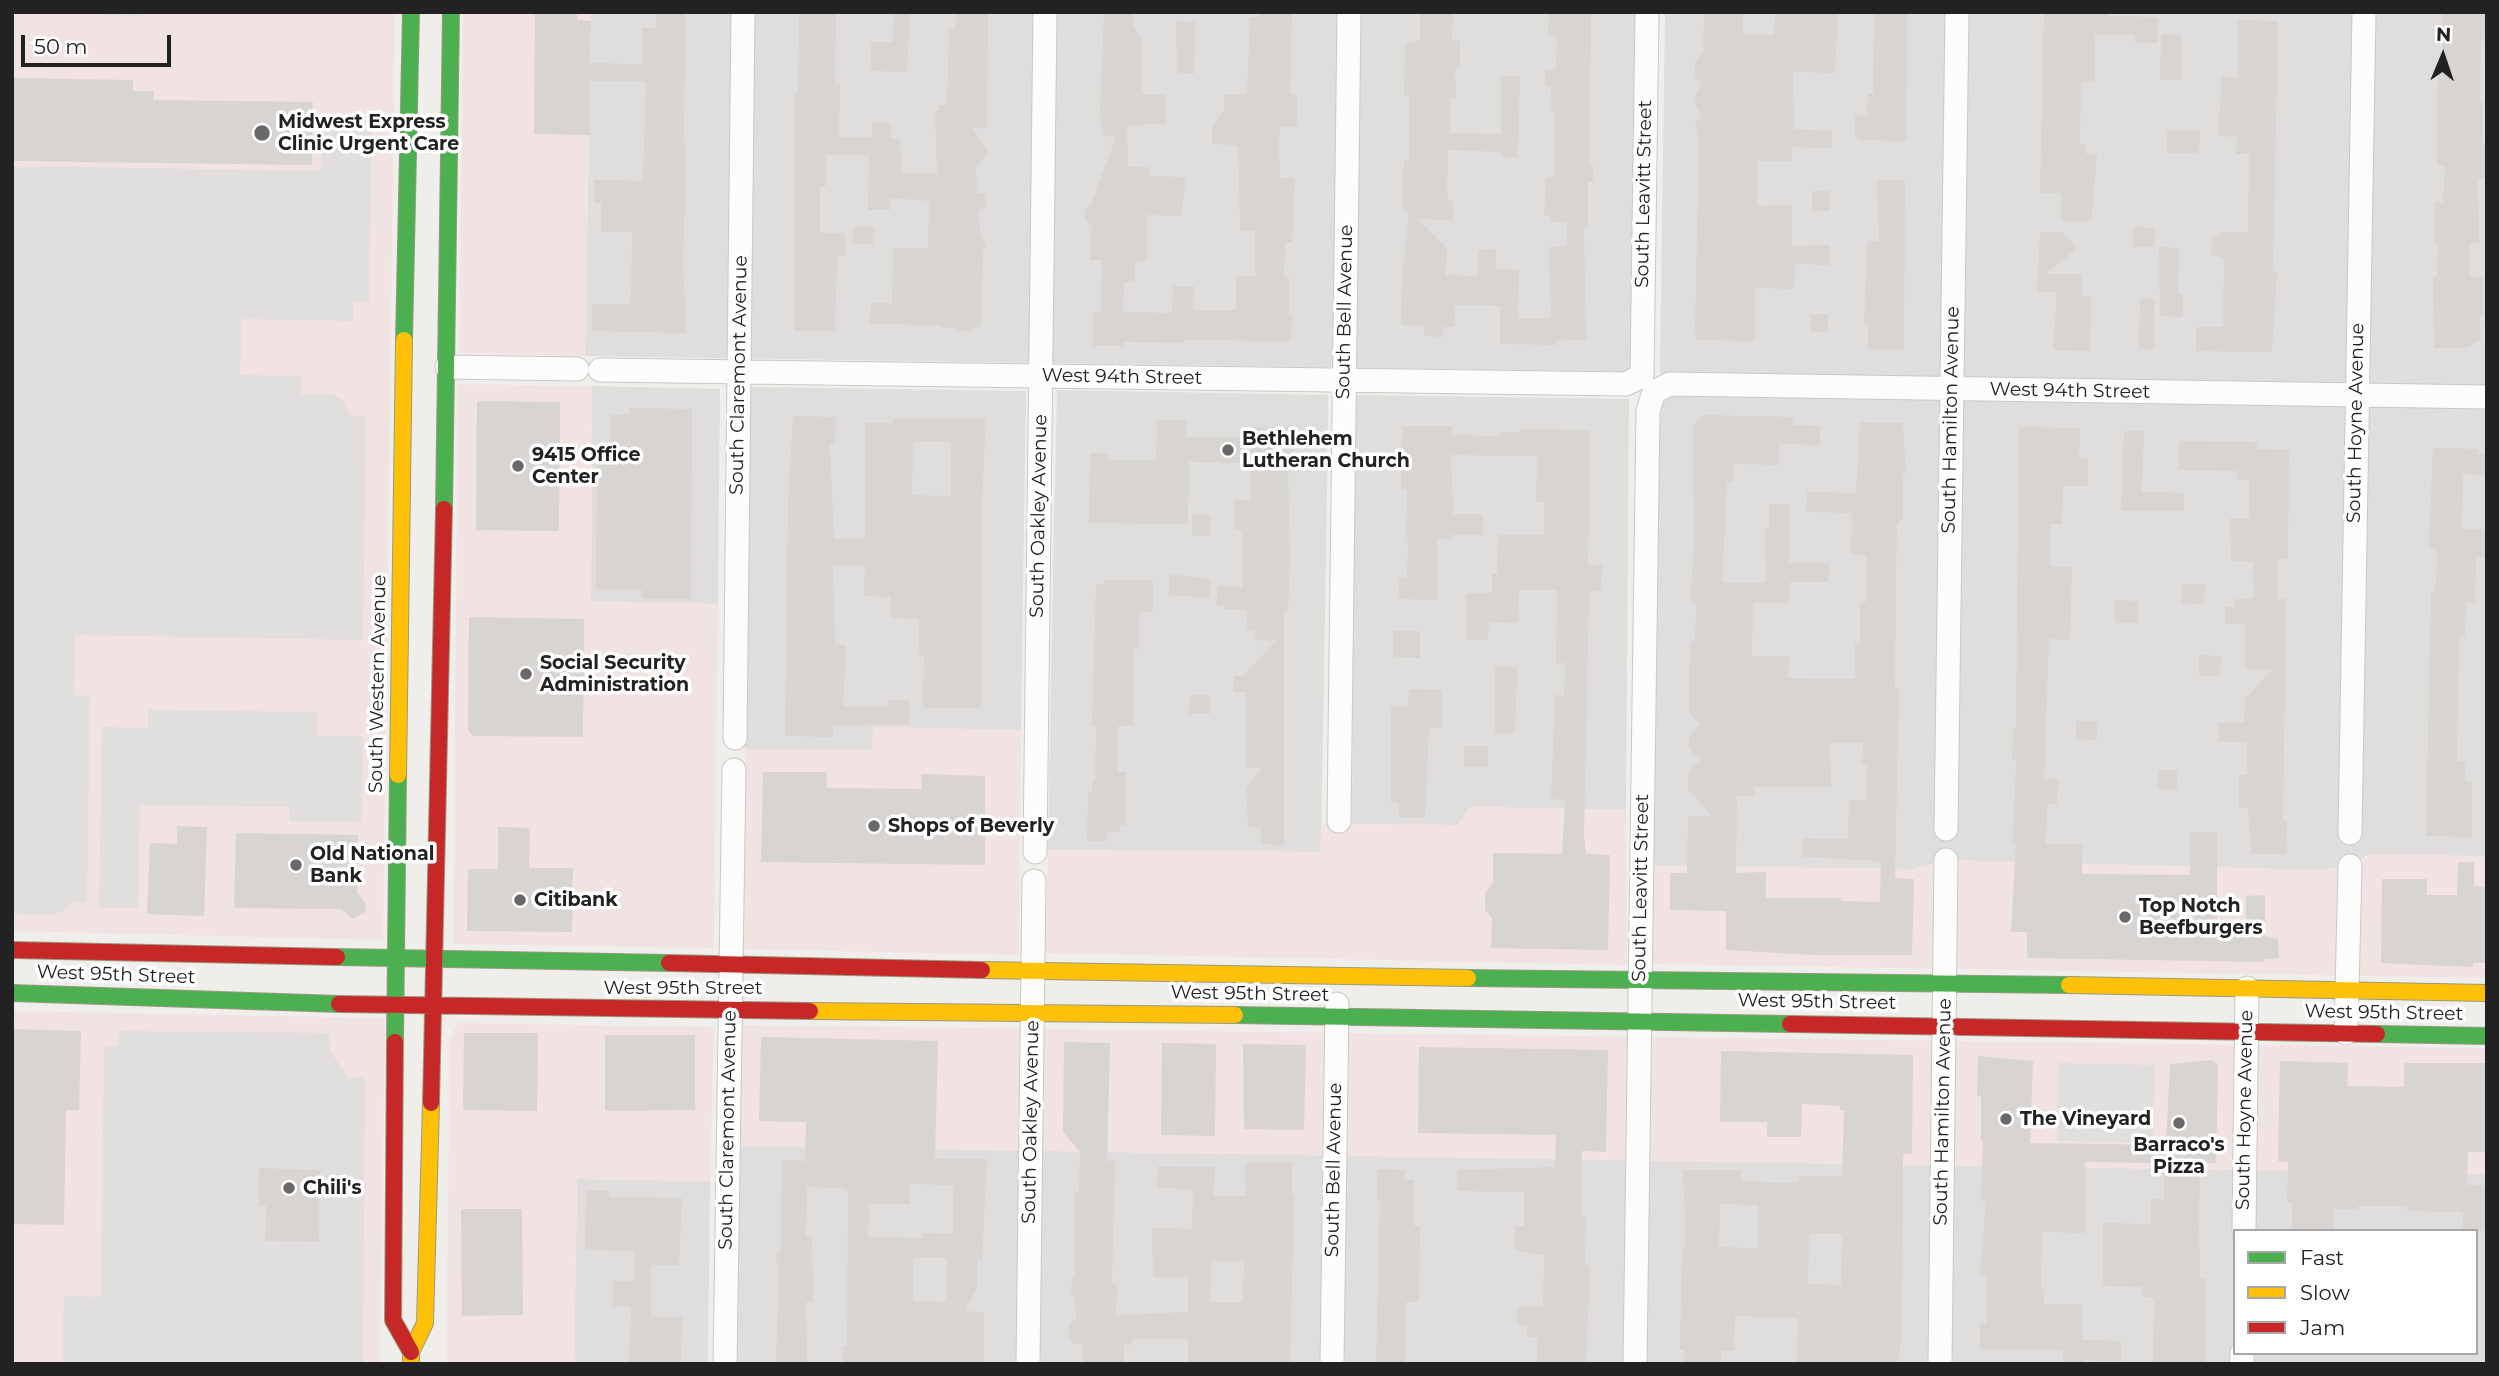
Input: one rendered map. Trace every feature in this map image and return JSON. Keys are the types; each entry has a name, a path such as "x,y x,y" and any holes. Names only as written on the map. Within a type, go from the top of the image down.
{"main road":[{"name":"South Western Avenue","path":"411,12 402,452 393,1320 411,1358"},
{"name":"South Western Avenue","path":"411,1358 425,1323 447,366 451,12"},
{"name":"West 95th Street","path":"12,950 1337,977 1945,982 2487,993"},
{"name":"West 95th Street","path":"12,993 395,1007 1336,1016 2487,1036"}],"street":[{"name":"South Claremont Avenue","path":"735,738 743,12"},
{"name":"South Oakley Avenue","path":"1035,852 1045,12"},
{"name":"South Bell Avenue","path":"1339,821 1349,12"},
{"name":"South Leavitt Street","path":"1635,1364 1647,12"},
{"name":"South Hamilton Avenue","path":"1946,829 1956,12"},
{"name":"South Hoyne Avenue","path":"2350,833 2364,12"},
{"path":"447,366 577,369"},
{"name":"West 94th Street","path":"600,369 1344,380 1643,391 1670,384 2487,397"},
{"name":"South Claremont Avenue","path":"725,1364 734,770"},
{"name":"South Hamilton Avenue","path":"1940,1364 1946,860"},
{"path":"2346,1033 2350,866"},
{"name":"South Oakley Avenue","path":"1028,1364 1034,881"},
{"name":"South Bell Avenue","path":"1332,1364 1337,977"},
{"name":"South Hoyne Avenue","path":"2244,1229 2247,988"}],"shaded area":[{"path":"12,12 395,12 383,940 12,931"},
{"path":"12,12 142,12 142,16"},
{"path":"463,12 591,12 585,356 459,353"},
{"path":"591,12 1639,12 1636,372 585,356"},
{"path":"1665,12 2487,12 2487,856 2367,855 2350,866 2316,870 1946,860 1914,869 1653,866"},
{"path":"323,120 372,120 369,302 353,302 353,321 242,319 240,375 301,376 301,394 331,394 342,399 350,415 366,416 363,640 75,635 74,695 90,696 87,902 72,902 63,911 50,915 12,914 12,166 321,171"},
{"path":"458,384 592,386 591,601 718,604 714,948 453,944"},
{"path":"592,386 720,389 718,604 591,602"},
{"path":"749,387 1026,391 1021,730 874,727 873,749 745,749"},
{"path":"1057,390 1328,395 1327,498 1189,496 1187,571 1053,568"},
{"path":"1355,395 1629,399 1626,810 1470,807 1458,825 1352,824"},
{"path":"1189,496 1327,498 1321,852 1048,850 1053,568 1187,571"},
{"path":"148,710 317,712 317,736 363,736 362,822 289,821 289,807 140,805 138,908 99,908 102,727 148,728"},
{"name":"Shops of Beverly","path":"873,727 1021,730 1019,955 744,949 745,749 872,749"},
{"path":"1470,807 1626,810 1627,965 1046,953 1048,850 1320,852 1321,824 1458,825"},
{"path":"2367,855 2487,856 2487,978 1652,964 1653,866 1914,869 1946,860 2316,870 2349,866"},
{"path":"12,1011 385,1018 380,1364 12,1364"},
{"path":"458,1023 714,1027 710,1181 577,1179 574,1364 446,1364 450,1038"},
{"path":"744,1025 2487,1048 2487,1174 739,1146 741,1031"},
{"path":"119,1031 330,1033 330,1051 348,1078 365,1077 363,1364 62,1364 64,1296 101,1297 104,1046 118,1047","holes":["259,1169 320,1170 318,1242 265,1241 266,1206 258,1206"]},
{"path":"2058,1063 2155,1065 2153,1143 2057,1141"},
{"path":"739,1146 2487,1174 2487,1364 737,1364"},
{"path":"577,1179 710,1181 708,1364 574,1364"}],"building":[{"path":"535,12 577,12 577,20 591,21 590,63 642,64 642,28 656,28 656,12 685,12 686,163 683,261 686,333 592,331 592,304 629,304 631,298 632,232 601,232 601,203 594,203 594,180 643,181 646,81 590,81 590,135 534,134"},
{"path":"799,12 836,12 835,85 840,85 839,137 872,137 872,122 890,123 891,139 900,138 901,173 937,173 935,110 939,111 939,105 947,105 949,30 955,30 956,12 988,12 987,128 972,129 987,149 986,156 976,167 977,193 986,194 986,209 979,209 980,235 986,247 983,250 981,327 973,327 973,331 957,331 958,328 938,325 870,324 871,303 892,303 893,248 928,248 929,201 890,198 890,210 868,210 869,155 826,155 826,186 820,186 820,233 845,233 845,256 837,256 835,331 794,331 795,93 798,94"},
{"path":"894,12 910,12 907,72 871,71 871,42 893,42"},
{"path":"1104,12 1133,12 1134,27 1141,38 1142,94 1166,94 1166,123 1127,126 1128,166 1149,167 1149,176 1186,177 1181,216 1147,215 1147,261 1135,261 1135,282 1124,282 1123,312 1172,313 1173,286 1194,286 1193,310 1236,310 1236,276 1255,276 1255,231 1240,231 1238,145 1212,144 1212,126 1224,110 1224,94 1247,94 1250,17 1259,17 1259,12 1292,12 1290,94 1297,95 1297,127 1280,127 1279,145 1280,178 1295,178 1292,242 1285,242 1284,277 1289,277 1291,341 1184,340 1184,343 1123,342 1123,346 1093,346 1093,312 1101,312 1102,260 1090,260 1092,227 1085,220 1085,209 1091,204 1116,137 1103,136 1100,112"},
{"path":"1420,12 1453,12 1452,41 1460,41 1460,68 1455,68 1456,98 1450,98 1450,133 1501,134 1501,76 1520,76 1518,158 1501,157 1501,152 1448,150 1447,194 1449,201 1453,201 1453,220 1418,219 1447,248 1446,275 1478,276 1478,250 1496,249 1496,269 1519,270 1518,318 1551,318 1549,247 1567,246 1567,222 1550,222 1550,216 1544,216 1546,177 1554,177 1554,111 1550,111 1551,87 1545,86 1545,70 1556,69 1557,36 1548,36 1549,12 1591,12 1589,164 1593,164 1593,182 1588,182 1588,228 1584,228 1586,340 1566,340 1557,342 1557,345 1500,344 1500,306 1455,305 1455,327 1443,327 1443,337 1424,336 1425,326 1401,325 1402,275 1409,213 1402,207 1404,159 1409,160 1409,96 1404,96 1405,44 1420,40"},
{"path":"1704,12 1743,12 1743,35 1774,35 1775,12 1838,12 1835,73 1793,72 1794,129 1832,131 1831,148 1792,147 1792,161 1757,161 1757,206 1792,205 1792,246 1830,245 1830,265 1795,264 1794,289 1755,288 1755,341 1697,340 1695,329 1699,144 1695,124 1701,115 1695,104 1696,93 1701,85 1695,76 1695,62 1703,52"},
{"path":"1874,12 1907,12 1906,141 1860,140 1855,136 1855,115 1867,116 1868,94 1873,94"},
{"path":"2044,12 2109,12 2109,16 2158,17 2158,43 2135,43 2135,35 2095,35 2095,82 2081,82 2080,144 2086,144 2086,154 2097,155 2091,221 2061,221 2061,193 2040,193"},
{"path":"2442,12 2487,12 2487,39 2481,39 2480,102 2483,102 2482,144 2487,144 2487,178 2478,178 2479,243 2470,243 2470,277 2483,277 2483,315 2479,315 2481,340 2466,348 2434,348 2433,277 2437,277 2438,245 2434,245 2435,201 2443,202 2445,166 2437,166 2437,94 2439,62 2443,61"},
{"path":"2238,20 2278,21 2273,271 2277,271 2272,352 2196,351 2196,327 2223,327 2224,259 2211,254 2212,236 2219,236 2219,232 2248,232 2249,154 2236,154 2237,137 2218,136 2222,77 2238,78"},
{"path":"1176,21 1195,22 1194,74 1177,74"},
{"path":"2161,34 2181,35 2181,80 2160,80"},
{"path":"12,78 133,80 133,91 154,91 153,100 313,102 312,165 12,161"},
{"path":"2167,130 2200,131 2199,154 2167,153"},
{"path":"1877,180 1905,180 1904,350 1868,349 1868,325 1864,325 1867,241 1879,241"},
{"path":"1812,191 1830,191 1830,211 1812,211"},
{"path":"853,227 874,227 873,244 853,244"},
{"path":"2134,227 2155,228 2154,247 2133,247"},
{"path":"2040,232 2062,232 2074,244 2074,251 2045,274 2082,274 2082,296 2091,296 2090,351 2053,350 2057,292 2037,292"},
{"path":"2159,247 2179,248 2178,294 2183,294 2183,317 2160,316"},
{"path":"2140,299 2154,299 2154,349 2139,349"},
{"path":"1810,314 1828,314 1828,332 1810,331"},
{"name":"9415 Office Center","path":"477,401 560,402 559,531 476,530"},
{"path":"629,408 692,409 691,599 642,599 642,590 596,589 597,444 610,444 610,414 630,415"},
{"path":"1704,415 1793,417 1793,425 1820,426 1820,445 1779,444 1779,465 1734,464 1733,482 1727,482 1722,583 1766,583 1765,528 1769,528 1769,504 1789,504 1789,562 1829,563 1828,582 1790,582 1789,603 1753,603 1752,656 1789,656 1788,678 1855,679 1855,643 1860,643 1860,603 1866,602 1866,555 1851,554 1852,513 1806,512 1807,492 1856,493 1860,422 1903,423 1906,474 1903,473 1903,518 1897,524 1895,688 1899,688 1895,878 1914,879 1912,955 1815,955 1726,950 1726,911 1670,910 1670,873 1687,873 1688,816 1712,816 1688,789 1689,772 1700,759 1689,748 1689,737 1700,724 1689,713 1691,641 1695,641 1696,605 1690,600 1694,548 1693,425","holes":["1830,743 1863,743 1862,765 1867,765 1866,801 1849,800 1848,839 1803,838 1802,857 1881,861 1880,902 1841,901 1841,898 1766,898 1766,872 1736,873 1737,796 1754,796 1754,787 1831,787"]},
{"path":"793,416 836,417 835,445 830,445 834,539 865,539 865,423 893,423 893,419 986,418 981,521 981,708 923,708 924,655 919,655 919,619 890,618 890,597 864,596 865,565 833,565 835,645 846,645 843,706 888,707 888,700 910,701 910,724 833,726 833,737 785,736 788,504","holes":["913,442 951,442 951,496 912,495"]},
{"path":"1157,420 1186,420 1186,437 1251,437 1252,427 1289,427 1289,439 1295,440 1294,463 1288,463 1290,560 1288,611 1284,611 1284,845 1261,844 1261,827 1248,827 1246,788 1262,768 1246,768 1246,692 1233,692 1234,676 1243,676 1276,641 1254,640 1255,630 1247,630 1247,610 1224,610 1224,605 1217,606 1217,586 1242,587 1242,530 1234,530 1234,500 1251,500 1251,463 1189,462 1188,524 1089,523 1090,453 1108,454 1108,460 1156,460"},
{"path":"1402,426 1452,426 1452,435 1499,436 1499,432 1520,432 1520,429 1590,430 1588,565 1602,565 1601,591 1589,591 1584,835 1586,854 1610,855 1608,950 1491,948 1492,918 1485,910 1485,893 1493,883 1493,853 1562,854 1565,800 1551,799 1555,695 1564,695 1565,663 1556,663 1557,590 1519,590 1518,623 1489,622 1488,640 1466,640 1466,593 1492,593 1492,574 1497,574 1498,535 1544,535 1544,502 1536,502 1537,456 1451,455 1453,514 1483,514 1483,535 1437,538 1437,600 1399,599 1399,578 1407,578 1408,538 1407,489 1401,489"},
{"path":"2019,427 2080,428 2079,459 2088,459 2088,486 2063,486 2062,524 2050,524 2050,567 2072,567 2070,640 2049,639 2044,779 2058,779 2057,804 2047,804 2046,844 2082,844 2082,874 2190,875 2190,832 2217,832 2217,934 2246,934 2246,896 2265,895 2265,936 2278,939 2279,958 2264,959 2264,962 2027,958 2027,932 2011,932 2016,843 2013,843 2016,759 2012,759 2013,728 2016,728"},
{"path":"2124,431 2144,431 2142,492 2184,493 2184,511 2121,511"},
{"path":"2179,441 2257,442 2257,449 2289,450 2288,559 2277,559 2277,599 2286,599 2283,821 2287,821 2286,854 2251,854 2248,808 2239,808 2239,775 2247,775 2247,742 2218,742 2218,723 2244,722 2245,699 2273,669 2245,669 2245,624 2225,624 2225,607 2235,607 2235,599 2254,599 2253,562 2231,561 2230,518 2249,518 2249,480 2237,479 2237,471 2178,470"},
{"path":"2433,448 2478,449 2479,454 2487,454 2487,475 2463,474 2462,529 2487,529 2487,559 2476,558 2475,602 2466,602 2465,637 2459,637 2457,761 2465,761 2465,781 2472,781 2472,837 2426,836 2431,591 2435,591 2438,554 2429,546"},
{"path":"1192,515 1210,515 1210,536 1192,536"},
{"path":"1169,574 1210,579 1210,598 1169,595"},
{"path":"1105,580 1153,580 1153,612 1139,612 1139,649 1134,649 1134,726 1118,726 1118,772 1126,772 1126,825 1119,825 1120,832 1107,832 1107,841 1087,841 1088,791 1092,791 1092,781 1095,781 1096,726 1092,726 1096,584 1104,584"},
{"path":"2182,584 2205,584 2204,604 2182,603"},
{"path":"2115,600 2138,601 2138,623 2115,623"},
{"name":"Social Security Administration","path":"469,617 584,619 583,737 473,736 468,730"},
{"path":"1393,631 1420,631 1420,658 1393,658"},
{"path":"2199,655 2221,656 2220,676 2199,676"},
{"path":"1495,667 1517,667 1515,733 1495,733"},
{"path":"1409,689 1442,690 1442,728 1429,728 1425,818 1399,818 1399,803 1391,803 1391,707 1408,707"},
{"path":"1190,695 1210,695 1210,714 1189,714"},
{"path":"2076,721 2097,721 2097,740 2076,739"},
{"path":"1464,746 1488,746 1488,767 1464,767"},
{"path":"2158,770 2177,770 2177,789 2158,789"},
{"name":"Shops of Beverly","path":"763,772 826,772 827,788 922,789 921,774 985,776 985,865 761,862"},
{"path":"177,826 207,827 204,916 147,914 150,843 177,844"},
{"name":"Citibank","path":"498,827 530,828 529,868 573,868 572,932 467,931 468,869 498,869"},
{"name":"Old National Bank","path":"236,833 358,835 357,892 366,904 365,912 353,919 341,909 234,908"},
{"path":"2458,862 2474,862 2474,886 2487,887 2487,963 2473,963 2473,967 2381,963 2382,879 2427,879 2427,895 2457,895"},
{"path":"12,1029 81,1031 79,1110 66,1110 64,1225 12,1224"},
{"path":"464,1033 538,1033 537,1111 463,1110"},
{"path":"605,1035 695,1035 695,1110 605,1111"},
{"path":"761,1037 938,1041 935,1158 987,1159 982,1259 977,1259 977,1289 964,1311 984,1312 984,1363 843,1364 843,1346 847,1346 848,1191 844,1188 807,1187 806,1236 812,1236 813,1302 806,1302 807,1364 776,1364 779,1267 775,1256 781,1249 782,1160 805,1161 806,1122 759,1121","holes":["910,1184 953,1185 953,1234 923,1233 923,1238 868,1237 869,1204 910,1204","913,1258 947,1258 946,1302 913,1301"]},
{"path":"1064,1042 1110,1043 1107,1161 1115,1161 1112,1284 1117,1284 1116,1315 1188,1312 1188,1277 1153,1277 1152,1228 1192,1229 1193,1189 1157,1188 1158,1166 1215,1167 1214,1196 1246,1196 1245,1163 1292,1162 1294,1197 1290,1364 1188,1364 1188,1339 1132,1339 1132,1345 1124,1345 1124,1364 1083,1364 1083,1344 1073,1344 1069,1338 1069,1324 1076,1319 1075,1296 1071,1296 1072,1278 1075,1278 1074,1192 1079,1192 1080,1152 1063,1132","holes":["1211,1261 1244,1261 1243,1302 1210,1302"]},
{"path":"1162,1043 1216,1044 1215,1136 1161,1135"},
{"path":"1243,1044 1306,1045 1304,1130 1244,1129"},
{"path":"1419,1047 1608,1050 1606,1152 1582,1151 1581,1215 1586,1215 1585,1265 1590,1265 1586,1364 1537,1364 1537,1337 1527,1337 1527,1325 1517,1325 1517,1307 1543,1307 1544,1255 1514,1250 1515,1226 1524,1226 1524,1192 1457,1191 1458,1170 1555,1167 1556,1135 1418,1133"},
{"path":"1721,1051 1913,1055 1912,1154 1903,1154 1902,1329 1899,1357 1895,1364 1797,1364 1798,1318 1735,1316 1734,1351 1721,1351 1721,1364 1683,1364 1684,1350 1680,1350 1682,1247 1686,1247 1683,1170 1741,1170 1741,1181 1798,1183 1798,1176 1842,1176 1844,1110 1840,1110 1840,1106 1802,1104 1801,1137 1767,1137 1767,1122 1720,1122","holes":["1720,1204 1758,1205 1758,1248 1719,1247","1809,1234 1842,1234 1841,1285 1808,1284"]},
{"path":"1978,1056 2033,1061 2030,1143 2166,1145 2170,1064 2213,1060 2218,1066 2216,1163 2200,1163 2200,1278 2206,1278 2206,1364 2153,1364 2154,1298 2142,1297 2142,1287 2103,1286 2103,1223 2151,1224 2151,1199 2164,1199 2165,1163 2085,1162 2085,1233 2042,1232 2041,1289 2044,1289 2044,1304 2082,1304 2082,1340 2121,1341 2121,1361 2083,1360 2083,1364 2063,1364 2063,1350 1980,1349 1980,1323 1986,1323 1987,1275 1980,1275 1986,1201 1981,1201 1983,1141 1981,1097 1977,1096"},
{"path":"2280,1061 2348,1063 2347,1086 2404,1087 2404,1063 2487,1063 2487,1152 2468,1152 2467,1185 2487,1185 2487,1231 2463,1229 2463,1212 2407,1211 2407,1206 2334,1209 2334,1229 2292,1229 2292,1202 2287,1202 2288,1162 2278,1161"},
{"name":"Chili's","path":"259,1168 320,1170 319,1242 265,1241 266,1206 258,1206"},
{"path":"1377,1169 1405,1170 1405,1180 1414,1180 1414,1226 1420,1226 1419,1302 1406,1302 1405,1364 1376,1364 1380,1201 1377,1201"},
{"path":"586,1190 609,1190 609,1197 682,1198 679,1265 651,1265 651,1317 682,1317 681,1364 629,1364 631,1307 613,1306 613,1281 634,1281 635,1251 585,1250"},
{"path":"461,1209 522,1209 523,1315 462,1316"}],"traffic: fast":[{"path":"404,340 411,12"},
{"path":"444,509 451,12"},
{"path":"395,1042 398,775"},
{"path":"337,957 669,963"},
{"path":"1468,978 2069,985"},
{"path":"12,993 339,1004"},
{"path":"1235,1015 1790,1024"},
{"path":"2377,1034 2487,1036"}],"traffic: slow":[{"path":"398,775 404,340"},
{"path":"982,970 1468,978"},
{"path":"2069,985 2487,993"},
{"path":"810,1011 1235,1015"},
{"path":"411,1364 411,1352 425,1323 431,1103"}],"traffic: jam":[{"path":"431,1103 444,509"},
{"path":"12,950 337,957"},
{"path":"669,963 982,970"},
{"path":"339,1004 810,1011"},
{"path":"1790,1024 2377,1034"},
{"path":"395,1042 393,1320 411,1352"}],"place":[{"name":"Midwest Express Clinic Urgent Care","path":"262,133"},
{"name":"Bethlehem Lutheran Church","path":"1228,450"},
{"name":"9415 Office Center","path":"518,466"},
{"name":"Social Security Administration","path":"526,674"},
{"name":"Shops of Beverly","path":"874,826"},
{"name":"Old National Bank","path":"296,865"},
{"name":"Citibank","path":"520,900"},
{"name":"Top Notch Beefburgers","path":"2125,917"},
{"name":"The Vineyard","path":"2006,1119"},
{"name":"Barraco's Pizza","path":"2179,1123"},
{"name":"Chili's","path":"289,1188"}]}
